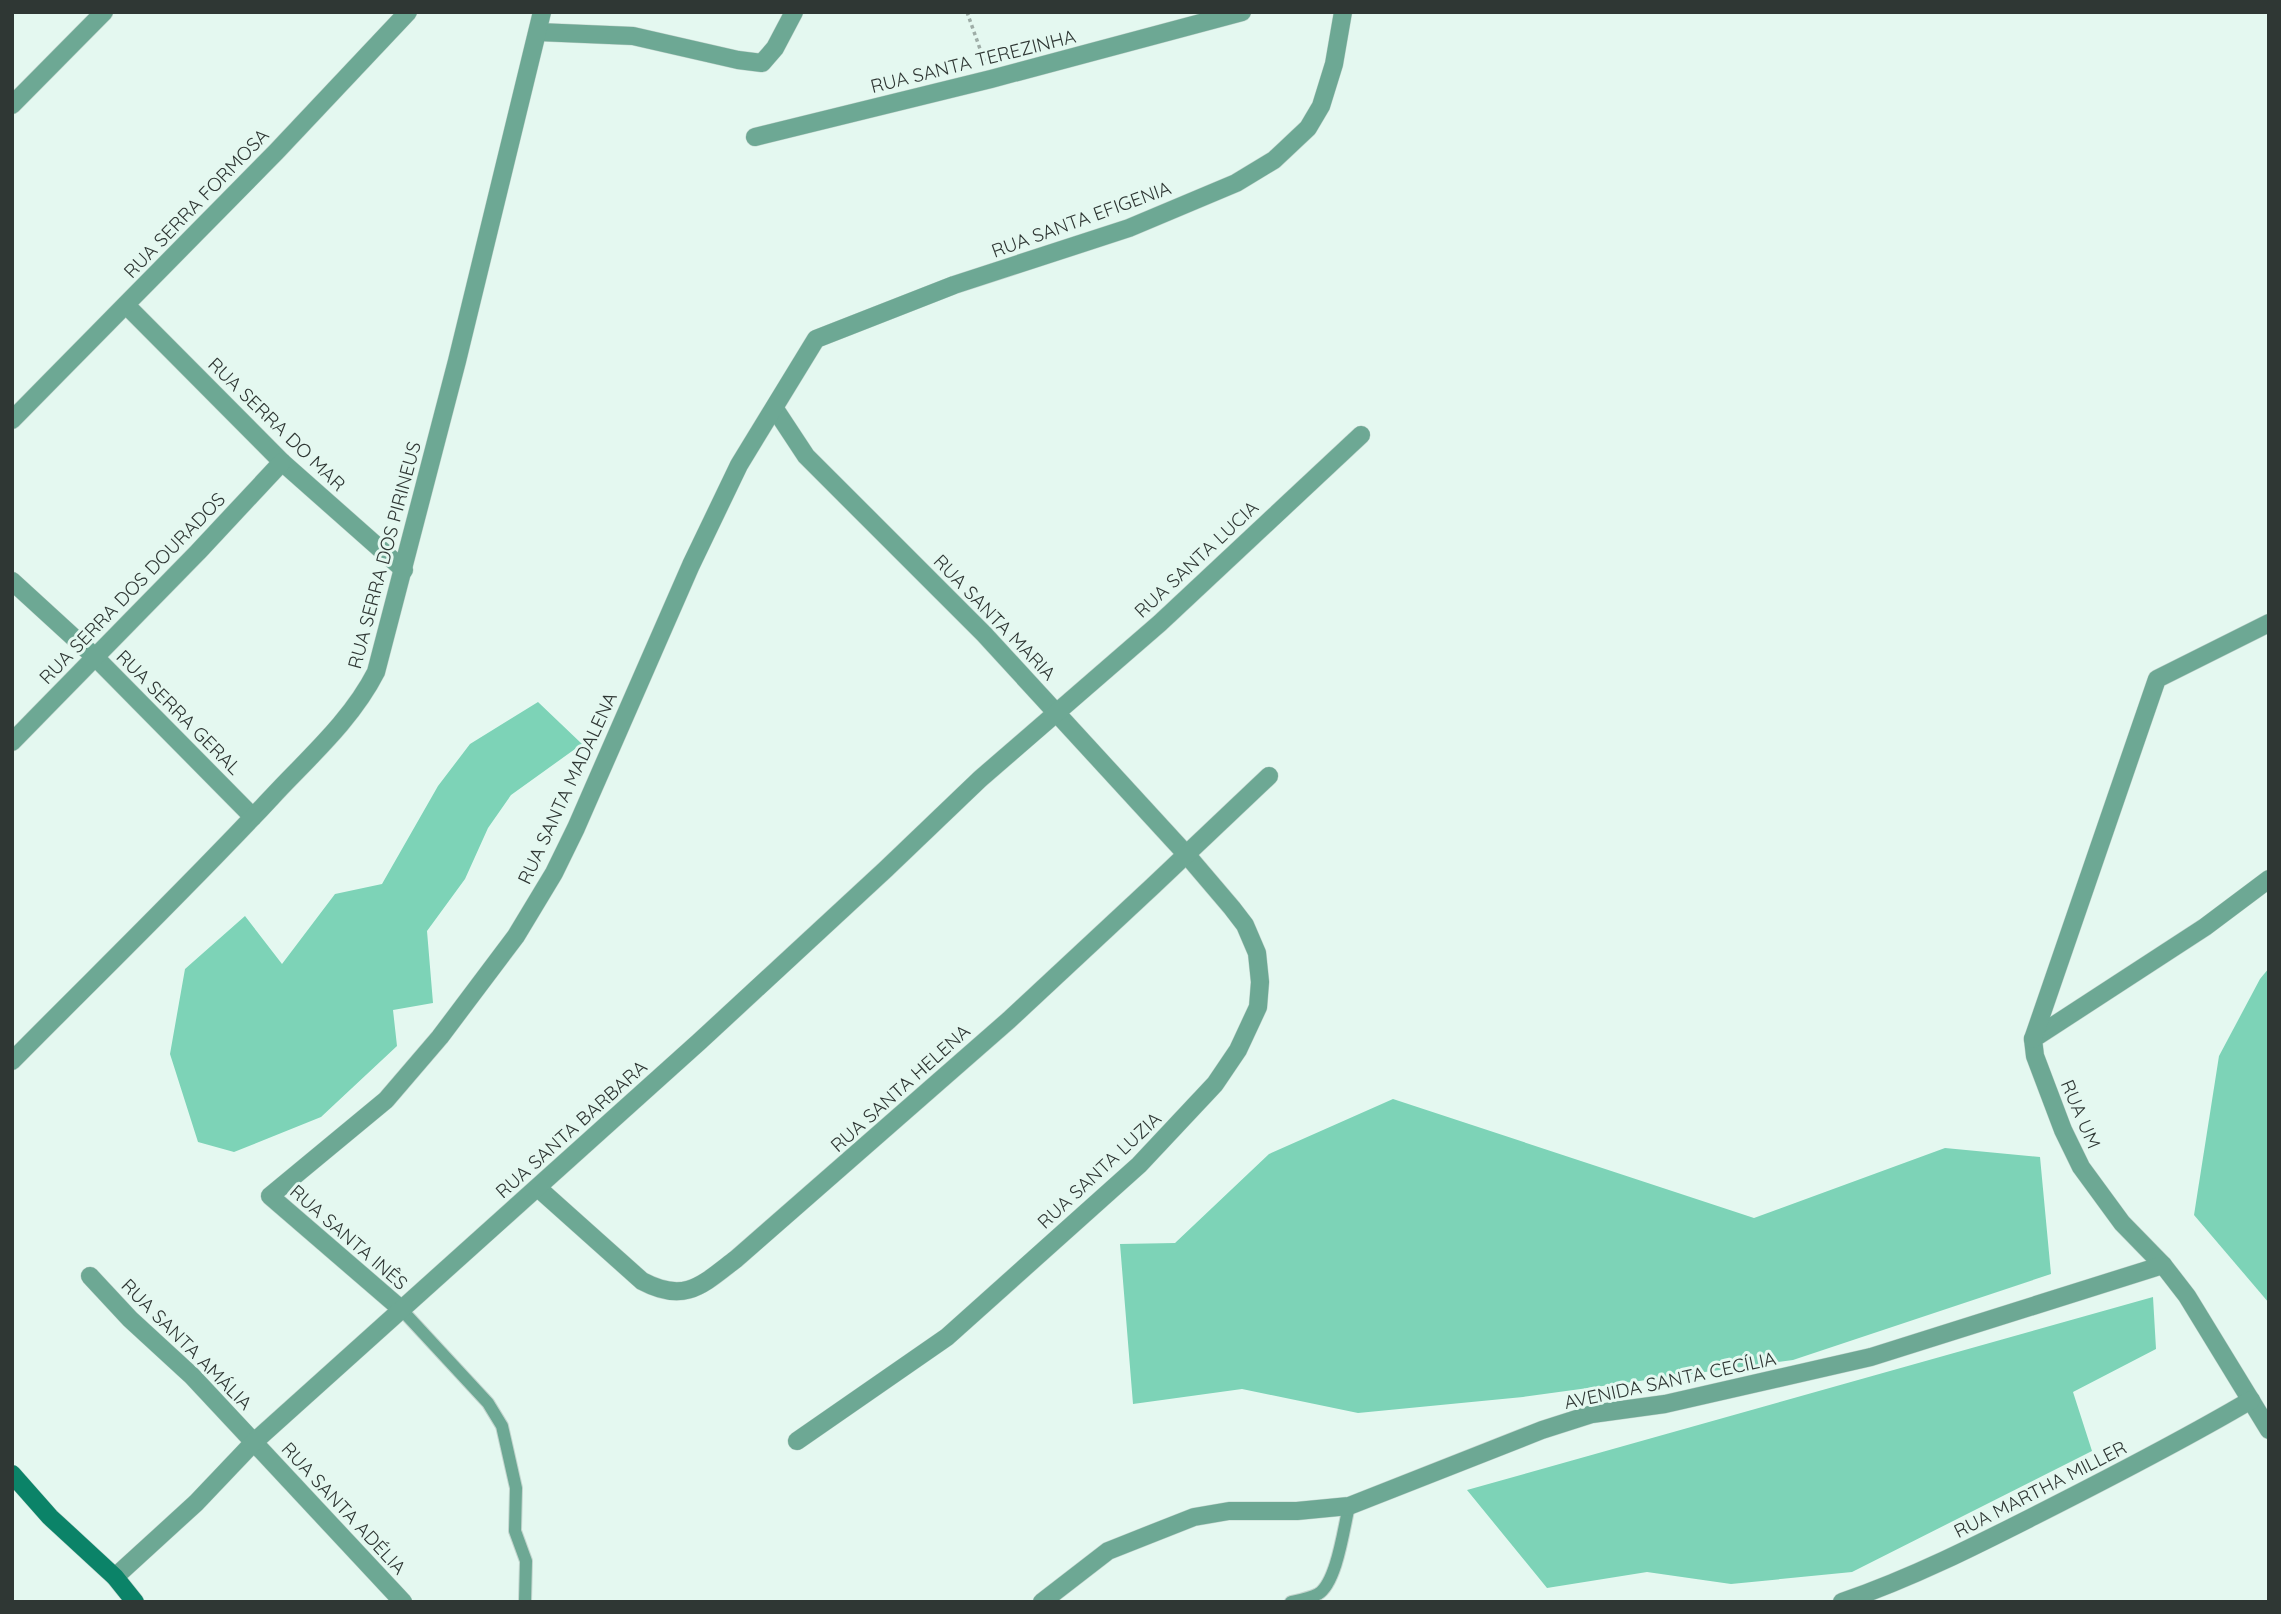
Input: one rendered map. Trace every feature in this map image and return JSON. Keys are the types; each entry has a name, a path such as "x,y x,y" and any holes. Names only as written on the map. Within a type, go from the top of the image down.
{"main road":[{"path":"12,1474 50,1517 115,1577 135,1602"}],"street":[{"path":"12,105 104,12"},
{"name":"RUA SERRA FORMOSA","path":"12,420 276,152 408,12"},
{"name":"RUA SERRA DOS PIRINEUS","path":"12,1061 349,716 376,672 404,570 542,12"},
{"name":"RUA SANTA TEREZINHA","path":"755,137 991,79 1242,12"},
{"name":"RUA SANTA EFIGENIA","path":"775,409 816,339 954,285 1129,228 1236,183 1274,160 1308,128 1321,106 1334,64 1343,12"},
{"path":"538,32 633,36 762,63 775,48 791,17"},
{"name":"RUA SERRA DO MAR","path":"126,305 282,462 404,570"},
{"name":"RUA SANTA MARIA","path":"775,409 806,456 984,634 1186,855"},
{"name":"RUA SANTA MADALENA","path":"270,1196 386,1100 440,1037 516,936 554,873 576,828 691,565 739,465 775,409"},
{"name":"RUA SANTA LUCIA","path":"1056,711 1160,623 1361,435"},
{"name":"RUA SERRA DOS DOURADOS","path":"12,741 198,552 282,462"},
{"name":"RUA SERRA GERAL","path":"12,581 95,657 253,817"},
{"path":"2033,1039 2157,679 2269,622"},
{"name":"RUA SANTA BARBARA","path":"115,1577 196,1503 254,1443 757,989 1056,711"},
{"name":"RUA SANTA HELENA","path":"538,1188 642,1281 670,1293 683,1293 696,1288 736,1259 1009,1020 1269,776"},
{"name":"RUA SANTA LUZIA","path":"797,1441 947,1337 1139,1165 1215,1084 1238,1050 1258,1007 1260,982 1257,953 1245,925 1186,855"},
{"path":"2033,1039 2205,927 2269,879"},
{"name":"RUA UM","path":"2033,1039 2035,1056 2081,1167 2122,1223 2187,1296 2269,1430"},
{"name":"RUA SANTA INÊS","path":"270,1196 401,1309"},
{"name":"AVENIDA SANTA CECÍLIA","path":"1042,1602 1108,1550 1194,1517 1229,1511 1297,1511 1349,1506 1542,1430 1592,1414 1665,1404 1871,1357 2162,1265"},
{"name":"RUA SANTA AMÁLIA","path":"90,1276 130,1319 192,1376 254,1443"},
{"name":"RUA MARTHA MILLER","path":"1842,1602 1966,1550 2110,1478 2251,1400"},
{"name":"RUA SANTA ADÉLIA","path":"254,1443 403,1602"}],"lane":[{"path":"401,1309 488,1403 502,1426 516,1488 515,1531 526,1561 525,1600"},
{"path":"1291,1602 1317,1594 1325,1588 1335,1564 1349,1506"}],"path":[{"path":"967,12 991,79"}],"green space":[{"path":"538,702 582,744 511,795 488,828 465,879 427,931 433,1003 393,1010 397,1046 321,1117 234,1152 198,1142 170,1054 185,969 245,916 282,964 335,894 382,884 438,786 470,744"},
{"path":"2269,968 2269,1303 2194,1215 2219,1056 2260,979"},
{"path":"1393,1099 1754,1218 1945,1148 2040,1157 2051,1274 1793,1360 1523,1397 1358,1413 1242,1389 1133,1404 1120,1244 1175,1243 1269,1154"},
{"path":"2153,1297 2156,1349 2073,1392 2092,1451 1852,1572 1731,1584 1647,1572 1547,1588 1467,1490"}]}
